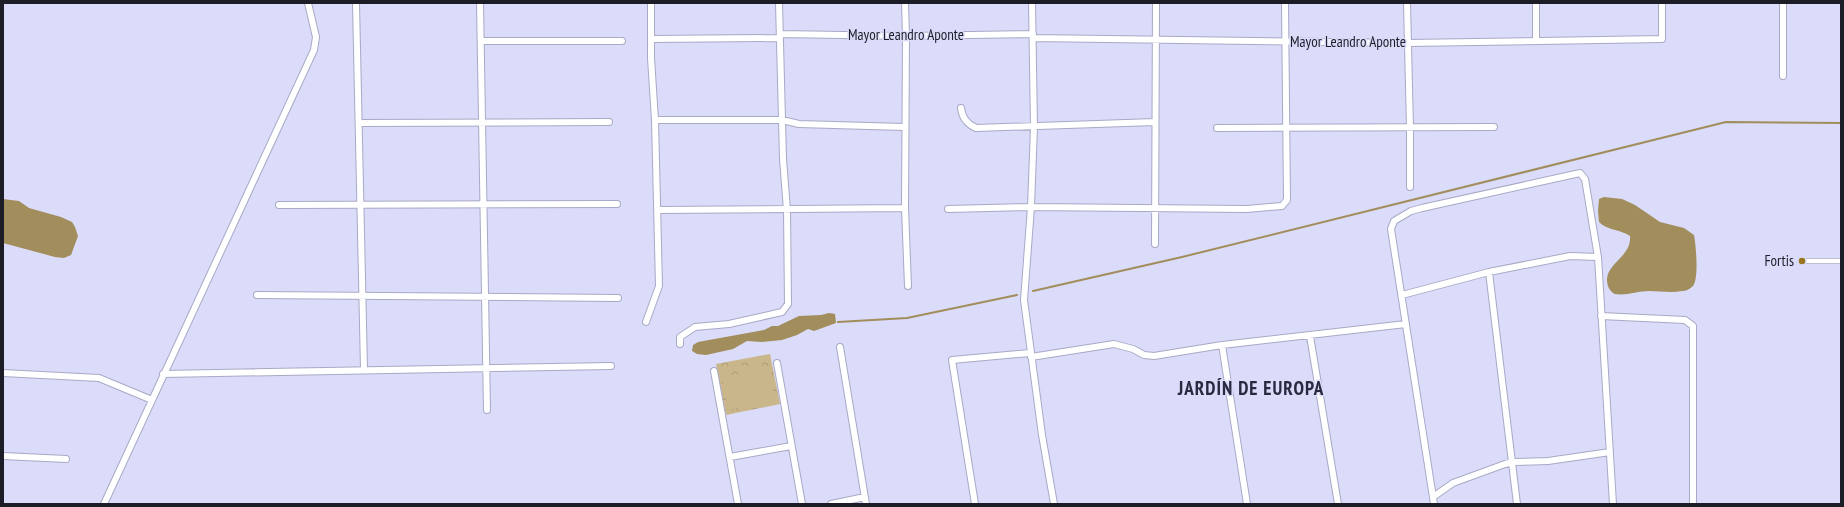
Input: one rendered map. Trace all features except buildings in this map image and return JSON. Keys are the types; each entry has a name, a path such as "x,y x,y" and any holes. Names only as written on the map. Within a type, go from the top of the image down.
{"street":[{"path":"104,504 314,50 316,37 308,3"},
{"path":"356,3 364,370"},
{"path":"480,3 487,410"},
{"path":"646,322 659,286 651,3"},
{"path":"680,344 680,336 695,327 729,324 782,312 788,304 787,210 783,159 779,3"},
{"path":"904,3 906,36 904,208 908,286"},
{"path":"1032,3 1034,127 1031,207 1024,284 1024,300 1042,435 1054,504"},
{"path":"1155,244 1156,3"},
{"path":"948,209 1031,207 1247,209 1282,206 1287,200 1285,3"},
{"path":"1407,3 1410,187"},
{"path":"1536,3 1536,40"},
{"name":"Mayor Leandro Aponte","path":"651,39 780,36 1033,36 1155,40 1408,43 1662,39 1662,3"},
{"path":"1783,3 1783,76"},
{"path":"481,41 622,41"},
{"path":"961,108 968,125 976,128 1155,122"},
{"path":"655,120 782,120 799,124 904,127"},
{"path":"359,123 609,122"},
{"path":"1217,128 1494,127"},
{"path":"1434,504 1391,229 1394,221 1400,216 1422,208 1574,174 1580,174 1585,179 1598,257 1613,504"},
{"path":"279,205 617,204"},
{"path":"658,210 904,208"},
{"path":"1402,295 1489,272 1570,256 1598,257"},
{"path":"1802,261 1841,261"},
{"path":"1489,272 1517,504"},
{"path":"257,295 618,298"},
{"path":"1601,316 1684,320 1693,326 1693,504"},
{"path":"975,504 952,360 1031,355 1114,344 1133,349 1144,355 1154,356 1222,345 1406,324"},
{"path":"1310,336 1338,504"},
{"path":"1222,345 1247,504"},
{"path":"840,346 866,504"},
{"path":"778,363 802,504"},
{"path":"163,374 612,366"},
{"path":"714,371 738,504"},
{"path":"3,373 100,378 152,400"},
{"path":"730,457 791,446"},
{"path":"1433,497 1453,483 1487,469 1513,462 1548,461 1610,452"},
{"path":"3,456 66,459"},
{"path":"831,504 865,497"}],"green space":[{"path":"770,354 780,404 726,415 716,364"},
{"path":"769,369 775,401 728,410 722,378"}],"shaded area":[{"path":"1604,197 1622,199 1635,205 1660,222 1684,228 1694,235 1696,276 1693,286 1689,289 1678,292 1649,291 1615,294 1610,290 1607,278 1609,272 1626,250 1629,244 1630,236 1606,227 1599,222 1599,199"},
{"path":"3,199 19,201 29,208 61,217 72,222 78,236 71,255 64,258 55,257 3,243"},
{"path":"829,313 835,314 836,323 814,331 808,329 797,335 782,340 762,342 747,341 733,349 706,355 697,354 692,351 693,345 698,342 764,330 772,326 778,326 799,316"}],"waterway":[{"path":"1033,291 1182,257 1726,122 1841,123"},
{"path":"838,322 907,318 1017,295"}],"place":[{"name":"Fortis","path":"1802,261"}],"district":[{"name":"JARDÍN DE EUROPA","path":"1251,388"}]}
